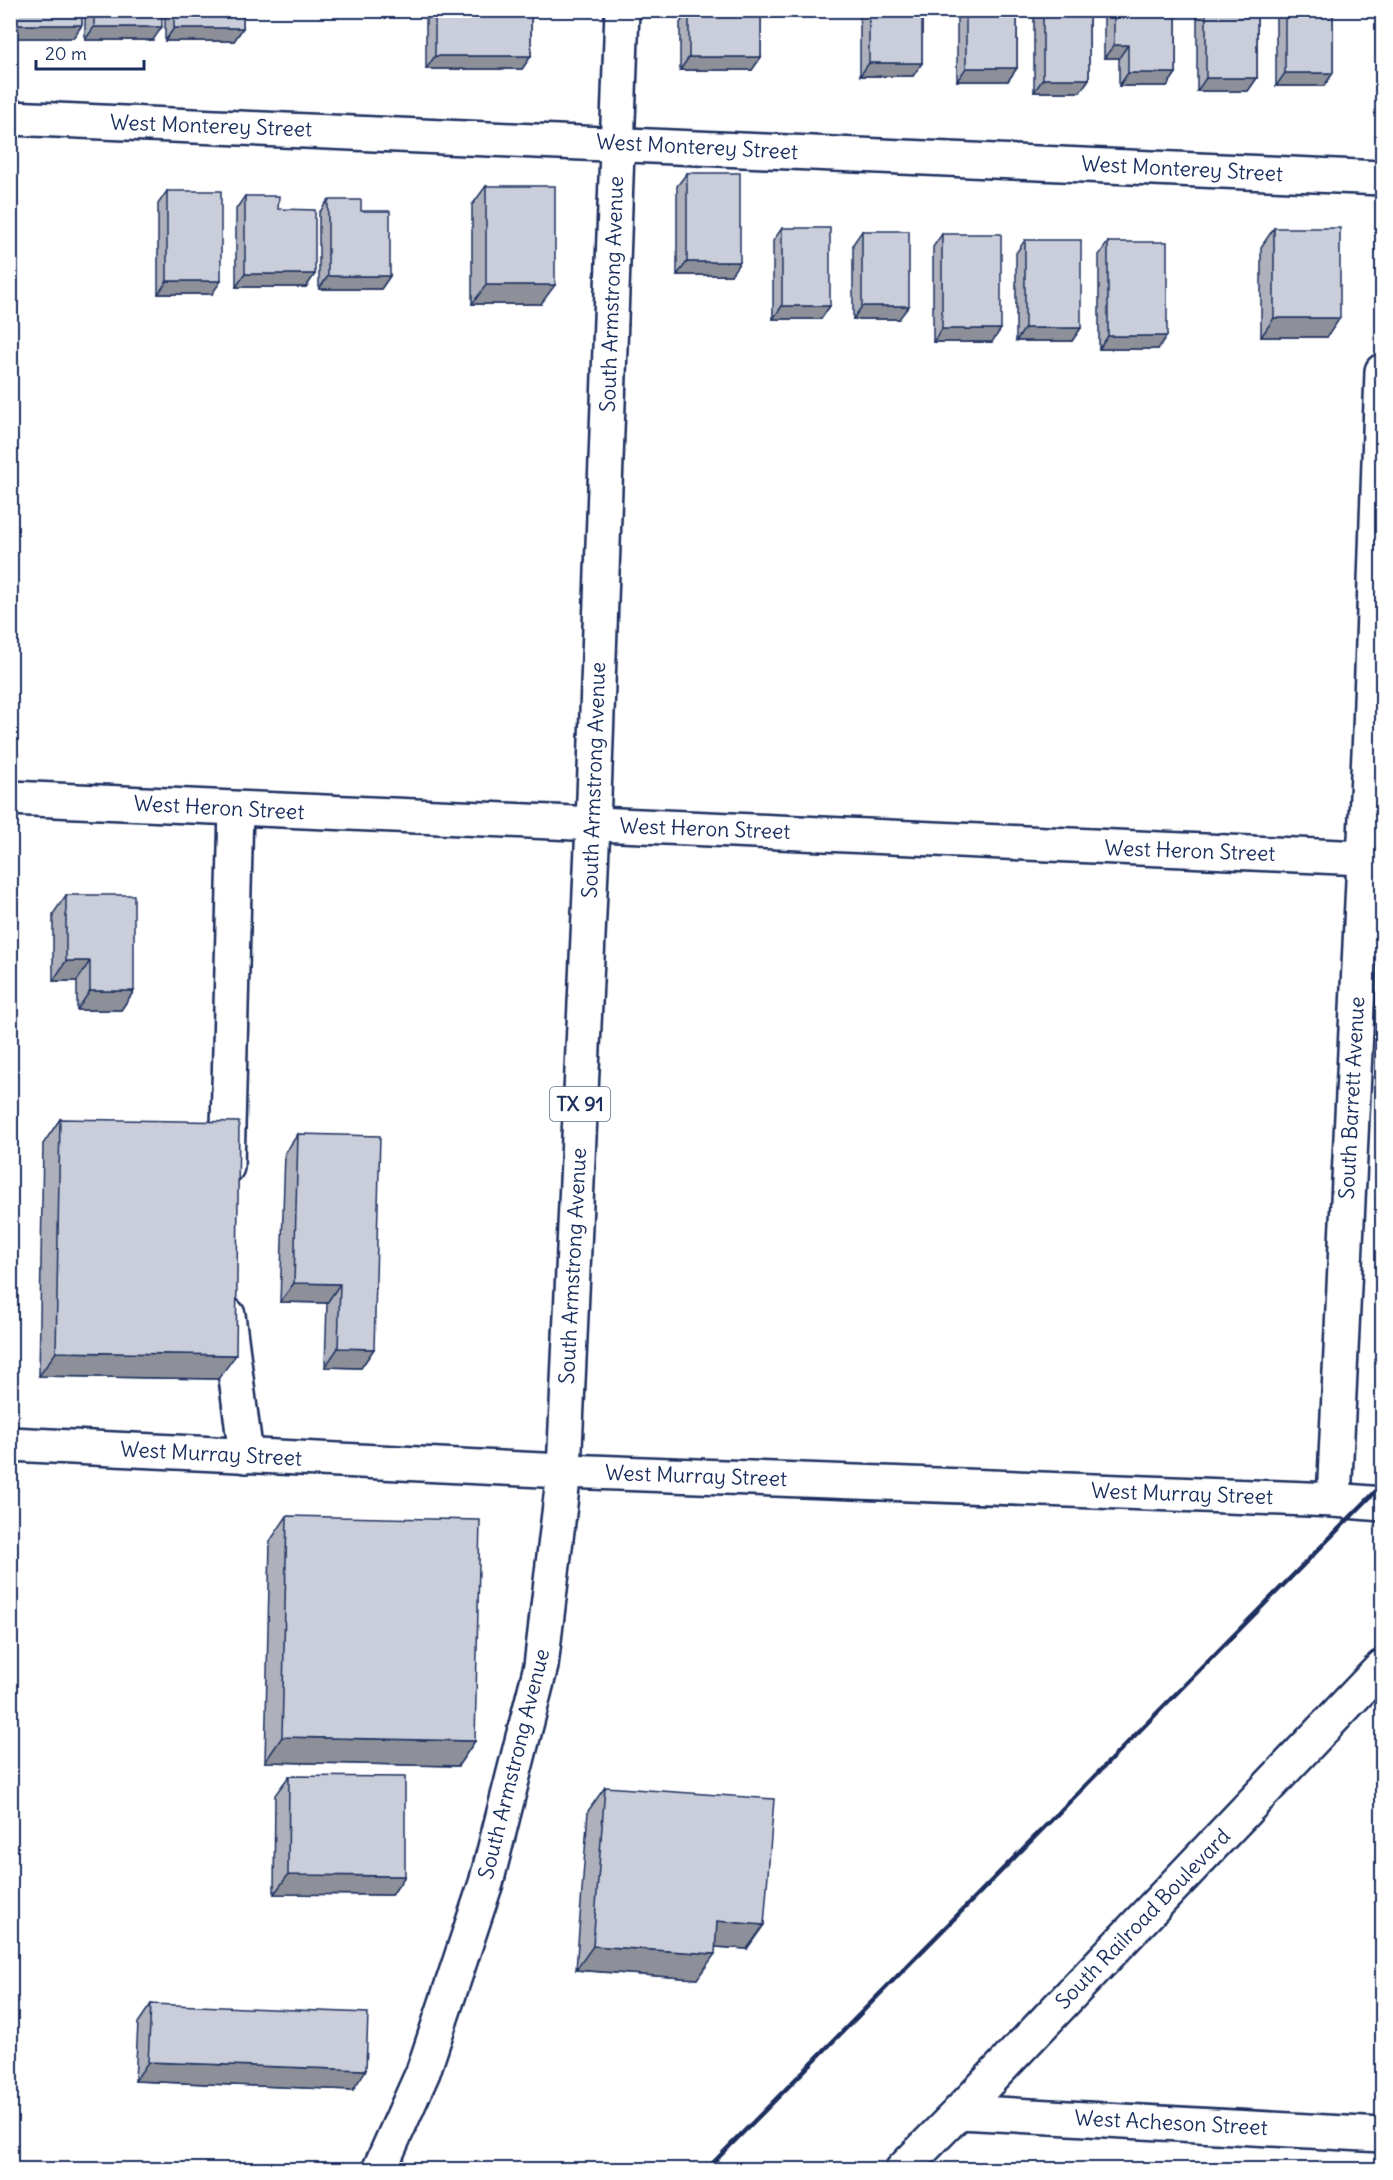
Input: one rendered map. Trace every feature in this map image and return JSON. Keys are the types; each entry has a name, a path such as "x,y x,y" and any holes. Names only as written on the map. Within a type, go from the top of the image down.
{"street":[{"name":"South Armstrong Avenue","path":"379,2169 423,2072 486,1884 541,1665 564,1471 593,825 622,10"},
{"name":"West Monterey Street","path":"10,118 1383,178"},
{"name":"South Barrett Avenue","path":"1334,1500 1363,858 1376,732 1383,371"},
{"name":"West Heron Street","path":"10,798 1363,858"},
{"path":"227,1198 236,808"},
{"path":"228,1290 228,1324 246,1456"},
{"name":"West Murray Street","path":"10,1444 564,1471 1334,1500 1383,1504"},
{"name":"South Railroad Boulevard","path":"902,2169 1383,1667"},
{"name":"West Acheson Street","path":"959,2112 1383,2135"}],"building":[{"path":"15,10 82,10 82,25 15,25"},
{"path":"94,10 162,10 162,27 94,27"},
{"path":"174,10 243,10 243,28 174,28"},
{"path":"435,10 531,10 531,56 435,56"},
{"path":"689,10 761,10 761,57 689,57"},
{"path":"869,10 922,10 922,63 869,63"},
{"path":"966,10 1017,10 1017,68 966,68"},
{"path":"1043,10 1089,10 1089,79 1043,79"},
{"path":"1114,10 1176,10 1176,73 1128,73 1128,45 1114,45"},
{"path":"1206,10 1257,10 1257,78 1206,78"},
{"path":"1285,10 1333,10 1333,73 1285,73"},
{"path":"687,173 740,173 740,262 687,262"},
{"path":"486,186 555,186 555,285 486,285"},
{"path":"167,191 221,191 221,281 167,281"},
{"path":"245,196 279,196 278,209 315,210 315,274 245,274"},
{"path":"328,200 361,200 361,211 390,211 390,276 328,276"},
{"path":"782,228 830,228 830,306 782,306"},
{"path":"1274,228 1340,228 1340,318 1274,318"},
{"path":"862,231 909,231 909,306 862,306"},
{"path":"942,234 1001,234 1001,329 942,329"},
{"path":"1025,240 1081,240 1081,328 1025,328"},
{"path":"1108,242 1167,242 1167,336 1108,336"},
{"path":"66,895 134,895 134,991 90,991 90,961 66,961"},
{"path":"60,1119 239,1122 236,1355 56,1352"},
{"path":"298,1134 380,1136 374,1349 338,1348 340,1284 294,1283"},
{"path":"287,1516 480,1520 475,1741 282,1737"},
{"path":"289,1776 405,1777 405,1876 288,1875"},
{"path":"605,1787 774,1799 764,1925 717,1921 715,1954 593,1946"},
{"path":"151,2004 368,2013 366,2070 148,2062"}],"railway":[{"path":"706,2170 1382,1485"}]}
